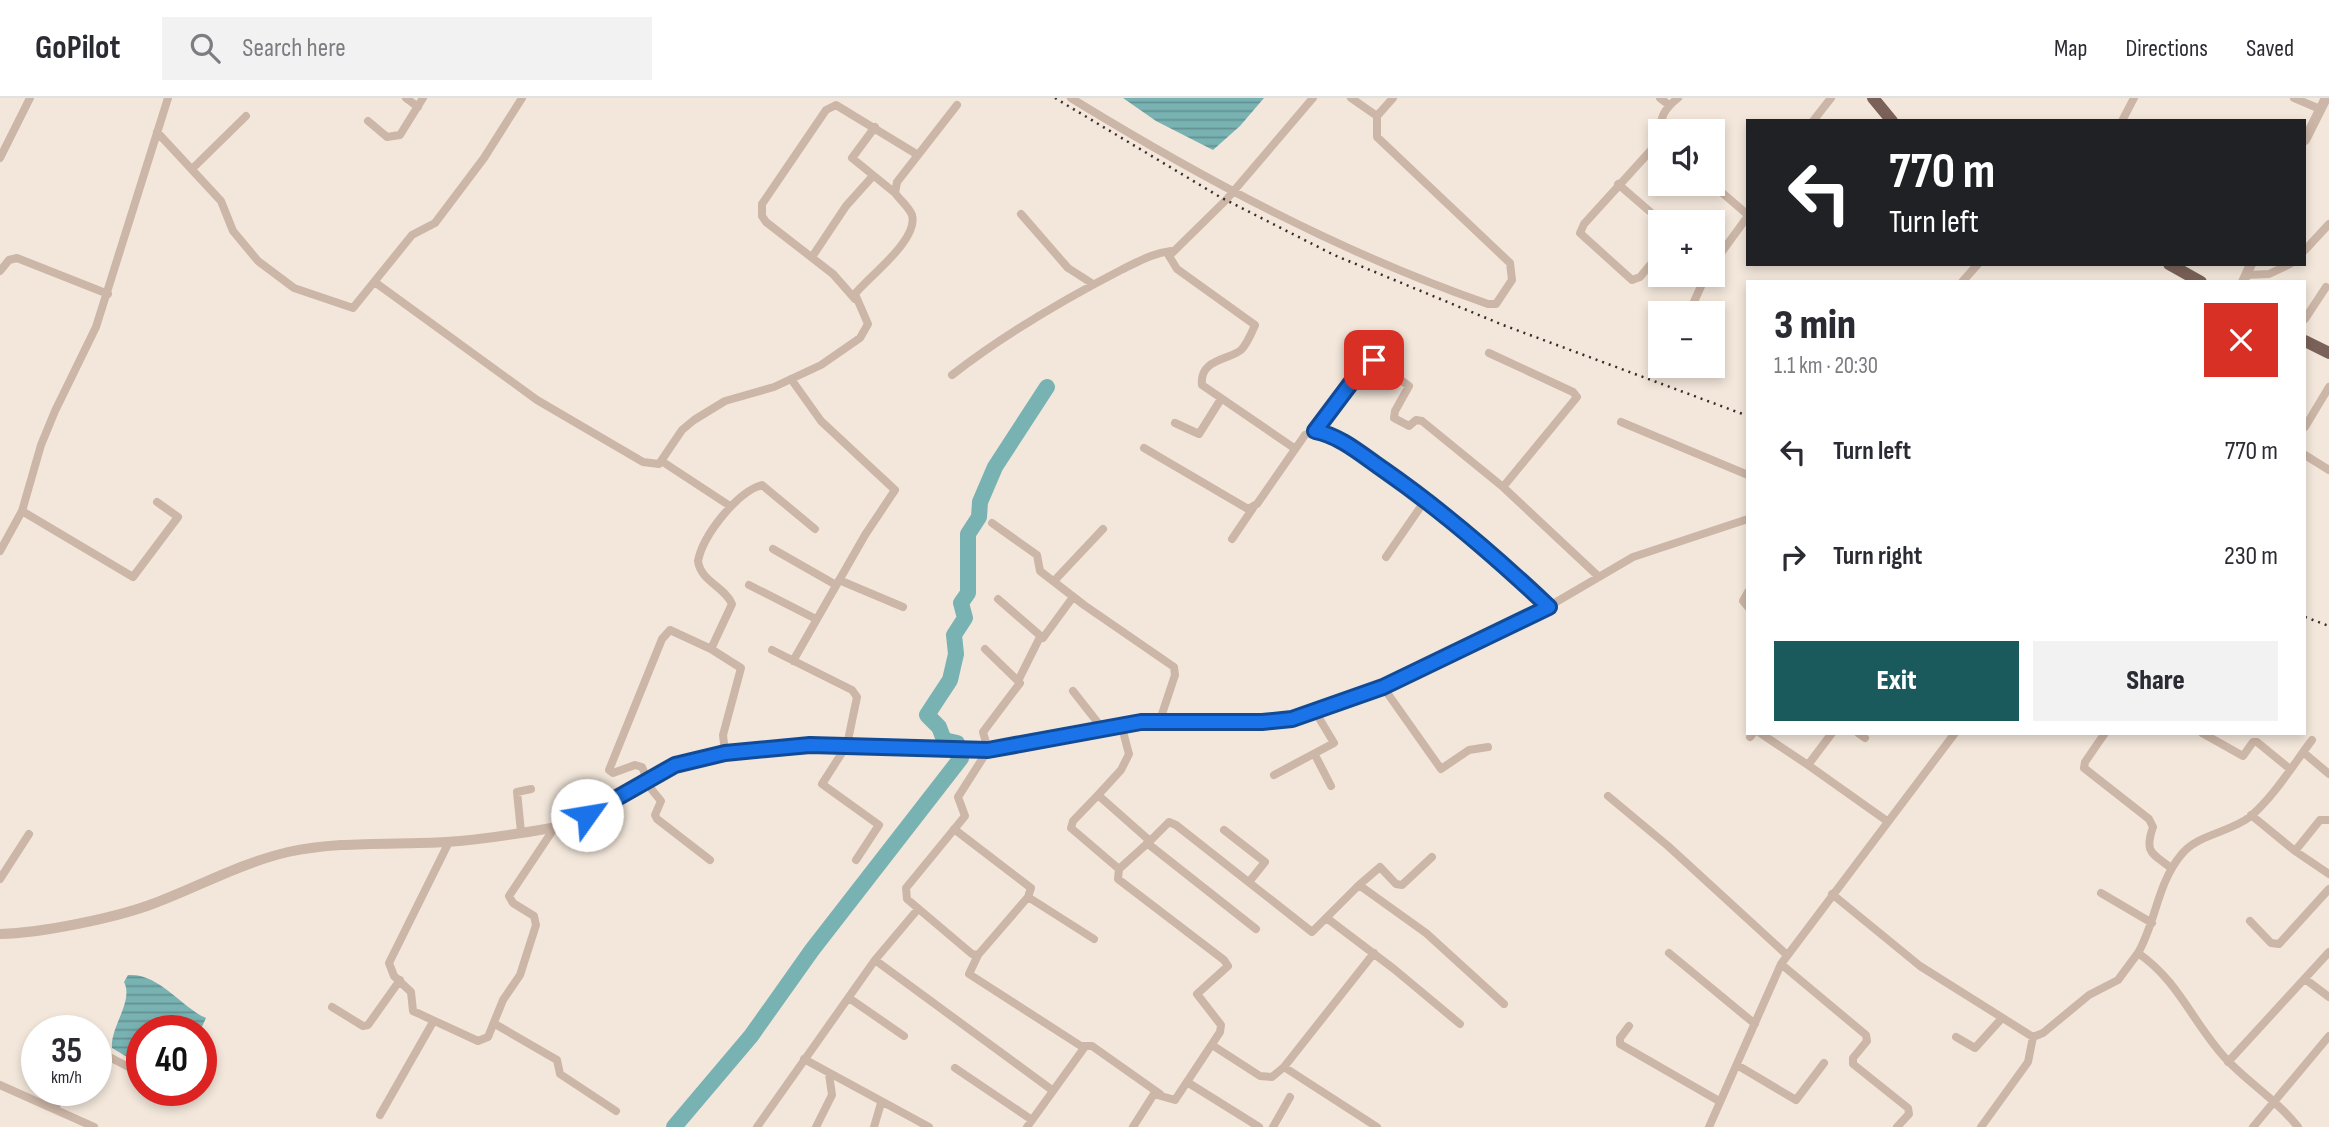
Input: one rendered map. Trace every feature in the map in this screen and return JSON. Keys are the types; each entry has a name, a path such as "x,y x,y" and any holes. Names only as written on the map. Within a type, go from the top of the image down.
{"main road":[{"path":"1873,98 1890,119"},
{"path":"2173,266 2197,280"},
{"path":"2306,342 2329,353"}],"street":[{"path":"0,158 30,98"},
{"path":"0,551 22,511 41,445 88,345 108,294 168,98"},
{"path":"406,98 418,107"},
{"path":"368,121 394,138 406,129 423,98"},
{"path":"158,132 221,201 236,237 258,261 294,288 353,308 376,283 412,235 435,223 484,158 522,98"},
{"path":"1071,98 1140,141 1332,241 1412,276 1488,304 1496,304 1512,279 1510,263 1383,145 1375,131 1377,116 1393,98"},
{"path":"952,375 1020,326 1093,284 1151,255 1171,251 1200,227 1234,191 1301,108 1313,98"},
{"path":"1351,98 1377,116"},
{"path":"1660,98 1669,105"},
{"path":"1660,119 1669,105 1678,98"},
{"path":"1815,119 1831,98"},
{"path":"2123,119 2134,98"},
{"path":"2294,98 2320,109"},
{"path":"2306,138 2326,98"},
{"path":"376,283 537,400 653,465 663,462 675,440 694,420 724,401 791,379 821,365 865,333 867,319 855,299 833,274 766,222 762,216 762,204 832,106 840,105 918,155"},
{"path":"895,193 897,182 957,105"},
{"path":"192,169 246,116"},
{"path":"855,299 858,290 886,264 910,228 910,212 895,193 872,177 852,158 875,127"},
{"path":"1648,153 1618,184 1584,224 1580,233 1632,280 1640,277 1648,267"},
{"path":"812,257 846,206 872,177"},
{"path":"1618,184 1648,210"},
{"path":"1725,196 1746,214"},
{"path":"1021,214 1068,268 1093,284"},
{"path":"1725,248 1746,219"},
{"path":"2306,249 2329,224"},
{"path":"1171,251 1169,256 1173,266 1255,325 1243,349 1215,361 1201,380 1205,389 1294,448"},
{"path":"0,271 9,260 17,258 108,294"},
{"path":"1964,280 1976,266"},
{"path":"2246,274 2269,274 2286,266"},
{"path":"2306,317 2326,287"},
{"path":"1489,354 1573,392 1577,397 1503,486"},
{"path":"1231,539 1294,448 1315,431 1366,363 1374,360 1409,386 1395,411 1395,418 1409,426 1416,420 1422,421 1503,486 1598,576"},
{"path":"791,379 821,421 895,490 837,582 793,661"},
{"path":"2306,424 2329,387"},
{"path":"1175,422 1199,434 1221,399"},
{"path":"1621,422 1746,474"},
{"path":"1315,431 1346,444 1426,499 1491,552 1549,607"},
{"path":"1144,447 1243,508 1253,508"},
{"path":"2306,456 2329,470"},
{"path":"663,462 730,506"},
{"path":"711,649 732,604 728,596 704,576 698,561 704,544 730,506 741,494 762,485 815,529"},
{"path":"1387,557 1426,499"},
{"path":"22,511 133,577 178,517 157,502"},
{"path":"0,934 28,933 143,907 250,862 290,852 331,846 449,842 555,827 587,815 648,777 675,765 725,753 810,745 988,750 1121,724 1160,720 1262,722 1317,713 1383,687 1549,607 1598,576 1662,546 1746,520"},
{"path":"992,523 1037,555 1038,568 1073,597 1174,667 1175,676 1160,720"},
{"path":"0,527 10,533"},
{"path":"1054,581 1103,529"},
{"path":"773,549 837,582 903,607"},
{"path":"749,585 816,619"},
{"path":"978,955 972,954 906,899 905,892 966,812 959,804 958,797 988,750 984,732 1017,688 1040,637 1048,635 1073,597"},
{"path":"998,599 1040,637"},
{"path":"710,860 657,819 655,815 661,802 652,790 648,777 638,765 615,773 609,770 666,633 676,630 741,668 723,735 725,753"},
{"path":"985,649 1019,679"},
{"path":"772,650 856,694 847,746 822,784 879,825 856,860"},
{"path":"1383,687 1441,769 1469,750 1488,747"},
{"path":"1073,691 1102,728"},
{"path":"1274,775 1332,746 1334,740 1317,713"},
{"path":"1119,869 1071,828 1073,821 1121,770 1129,754 1121,724"},
{"path":"1763,735 1887,821"},
{"path":"1808,765 1830,735"},
{"path":"1709,1127 1780,964 1953,735"},
{"path":"2104,735 2085,762 2084,768 2149,820 2153,827 2148,841 2150,852 2171,867"},
{"path":"2206,735 2243,756 2253,742 2257,742 2290,769"},
{"path":"2033,1037 2043,1033 2089,995 2118,980 2138,953 2152,923 2171,867 2194,843 2251,815 2312,740"},
{"path":"2303,752 2329,774"},
{"path":"1315,755 1331,786"},
{"path":"521,832 517,792 531,789"},
{"path":"1098,795 1149,842 1256,929"},
{"path":"1608,796 1668,846 1787,955"},
{"path":"2251,815 2295,851 2329,874"},
{"path":"2295,851 2320,820 2329,820"},
{"path":"954,829 1028,883 1031,891 978,955 969,974 1083,1046 1092,1046 1173,1101 1212,1045 1221,1025 1197,994 1226,970 1227,962 1118,879 1119,869 1165,824 1172,823 1310,931 1314,931 1328,919 1359,885 1380,867 1396,884 1402,885 1432,857"},
{"path":"449,842 391,956 390,969 411,992 413,1011 478,1041 488,1037 503,1000 520,975 536,925 534,916 513,903 509,896 555,827"},
{"path":"1224,830 1265,862 1249,882"},
{"path":"0,879 29,834"},
{"path":"1359,885 1426,933 1504,1004"},
{"path":"2250,921 2275,945 2283,940 2329,889"},
{"path":"2101,893 2152,923"},
{"path":"1832,894 1920,965 2033,1037"},
{"path":"1028,897 1094,939"},
{"path":"757,1127 875,960 918,909"},
{"path":"1328,919 1460,1024"},
{"path":"2228,1062 2329,952"},
{"path":"1212,1045 1264,1078 1272,1077 1284,1067 1374,953"},
{"path":"1669,953 1755,1024"},
{"path":"2138,953 2171,981 2197,1024 2228,1062 2274,1101 2298,1127"},
{"path":"875,960 1052,1090"},
{"path":"1780,964 1866,1035 1867,1041 1853,1058 1853,1064 1908,1108 1909,1114 1897,1127"},
{"path":"2305,979 2329,998"},
{"path":"332,1007 363,1026 368,1026 400,980"},
{"path":"849,998 905,1036"},
{"path":"1956,1037 1975,1048 2002,1018"},
{"path":"380,1115 433,1022"},
{"path":"495,1024 557,1060 559,1074 616,1111"},
{"path":"1629,1026 1620,1038 1620,1044 1720,1101"},
{"path":"2253,1127 2329,1036"},
{"path":"1981,1127 2028,1062 2033,1037"},
{"path":"955,1069 1029,1124 1081,1054 1083,1046"},
{"path":"804,1059 929,1127"},
{"path":"1737,1065 1797,1100 1824,1063"},
{"path":"1284,1067 1377,1127"},
{"path":"816,1127 832,1094 829,1074"},
{"path":"1187,1082 1259,1127"},
{"path":"0,1085 94,1127"},
{"path":"1133,1127 1154,1094 1160,1094"},
{"path":"1273,1127 1290,1097"},
{"path":"874,1127 881,1103"}],"water":[{"path":"1123,98 1264,98 1240,126 1213,150 1156,121"},
{"path":"128,975 150,979 200,1015 126,1015 126,1056 112,1048 114,1032 126,997 124,982"}],"waterway":[{"path":"674,1127 751,1036 812,950 961,758 957,743 944,740 939,727 927,715 950,680 956,654 954,635 965,618 961,603 968,593 968,534 979,517 980,502 995,467 1047,387"}],"railway":[{"path":"1055,98 1220,197 1334,255 1503,325 1746,415"},
{"path":"2306,617 2329,626"}],"route":[{"path":"587,815 648,777 699,757 725,753 810,745 988,750 1121,724 1160,720 1262,722 1292,719 1317,713 1383,687 1549,607 1491,552 1438,508 1346,444 1315,431 1366,363 1374,360"}]}
